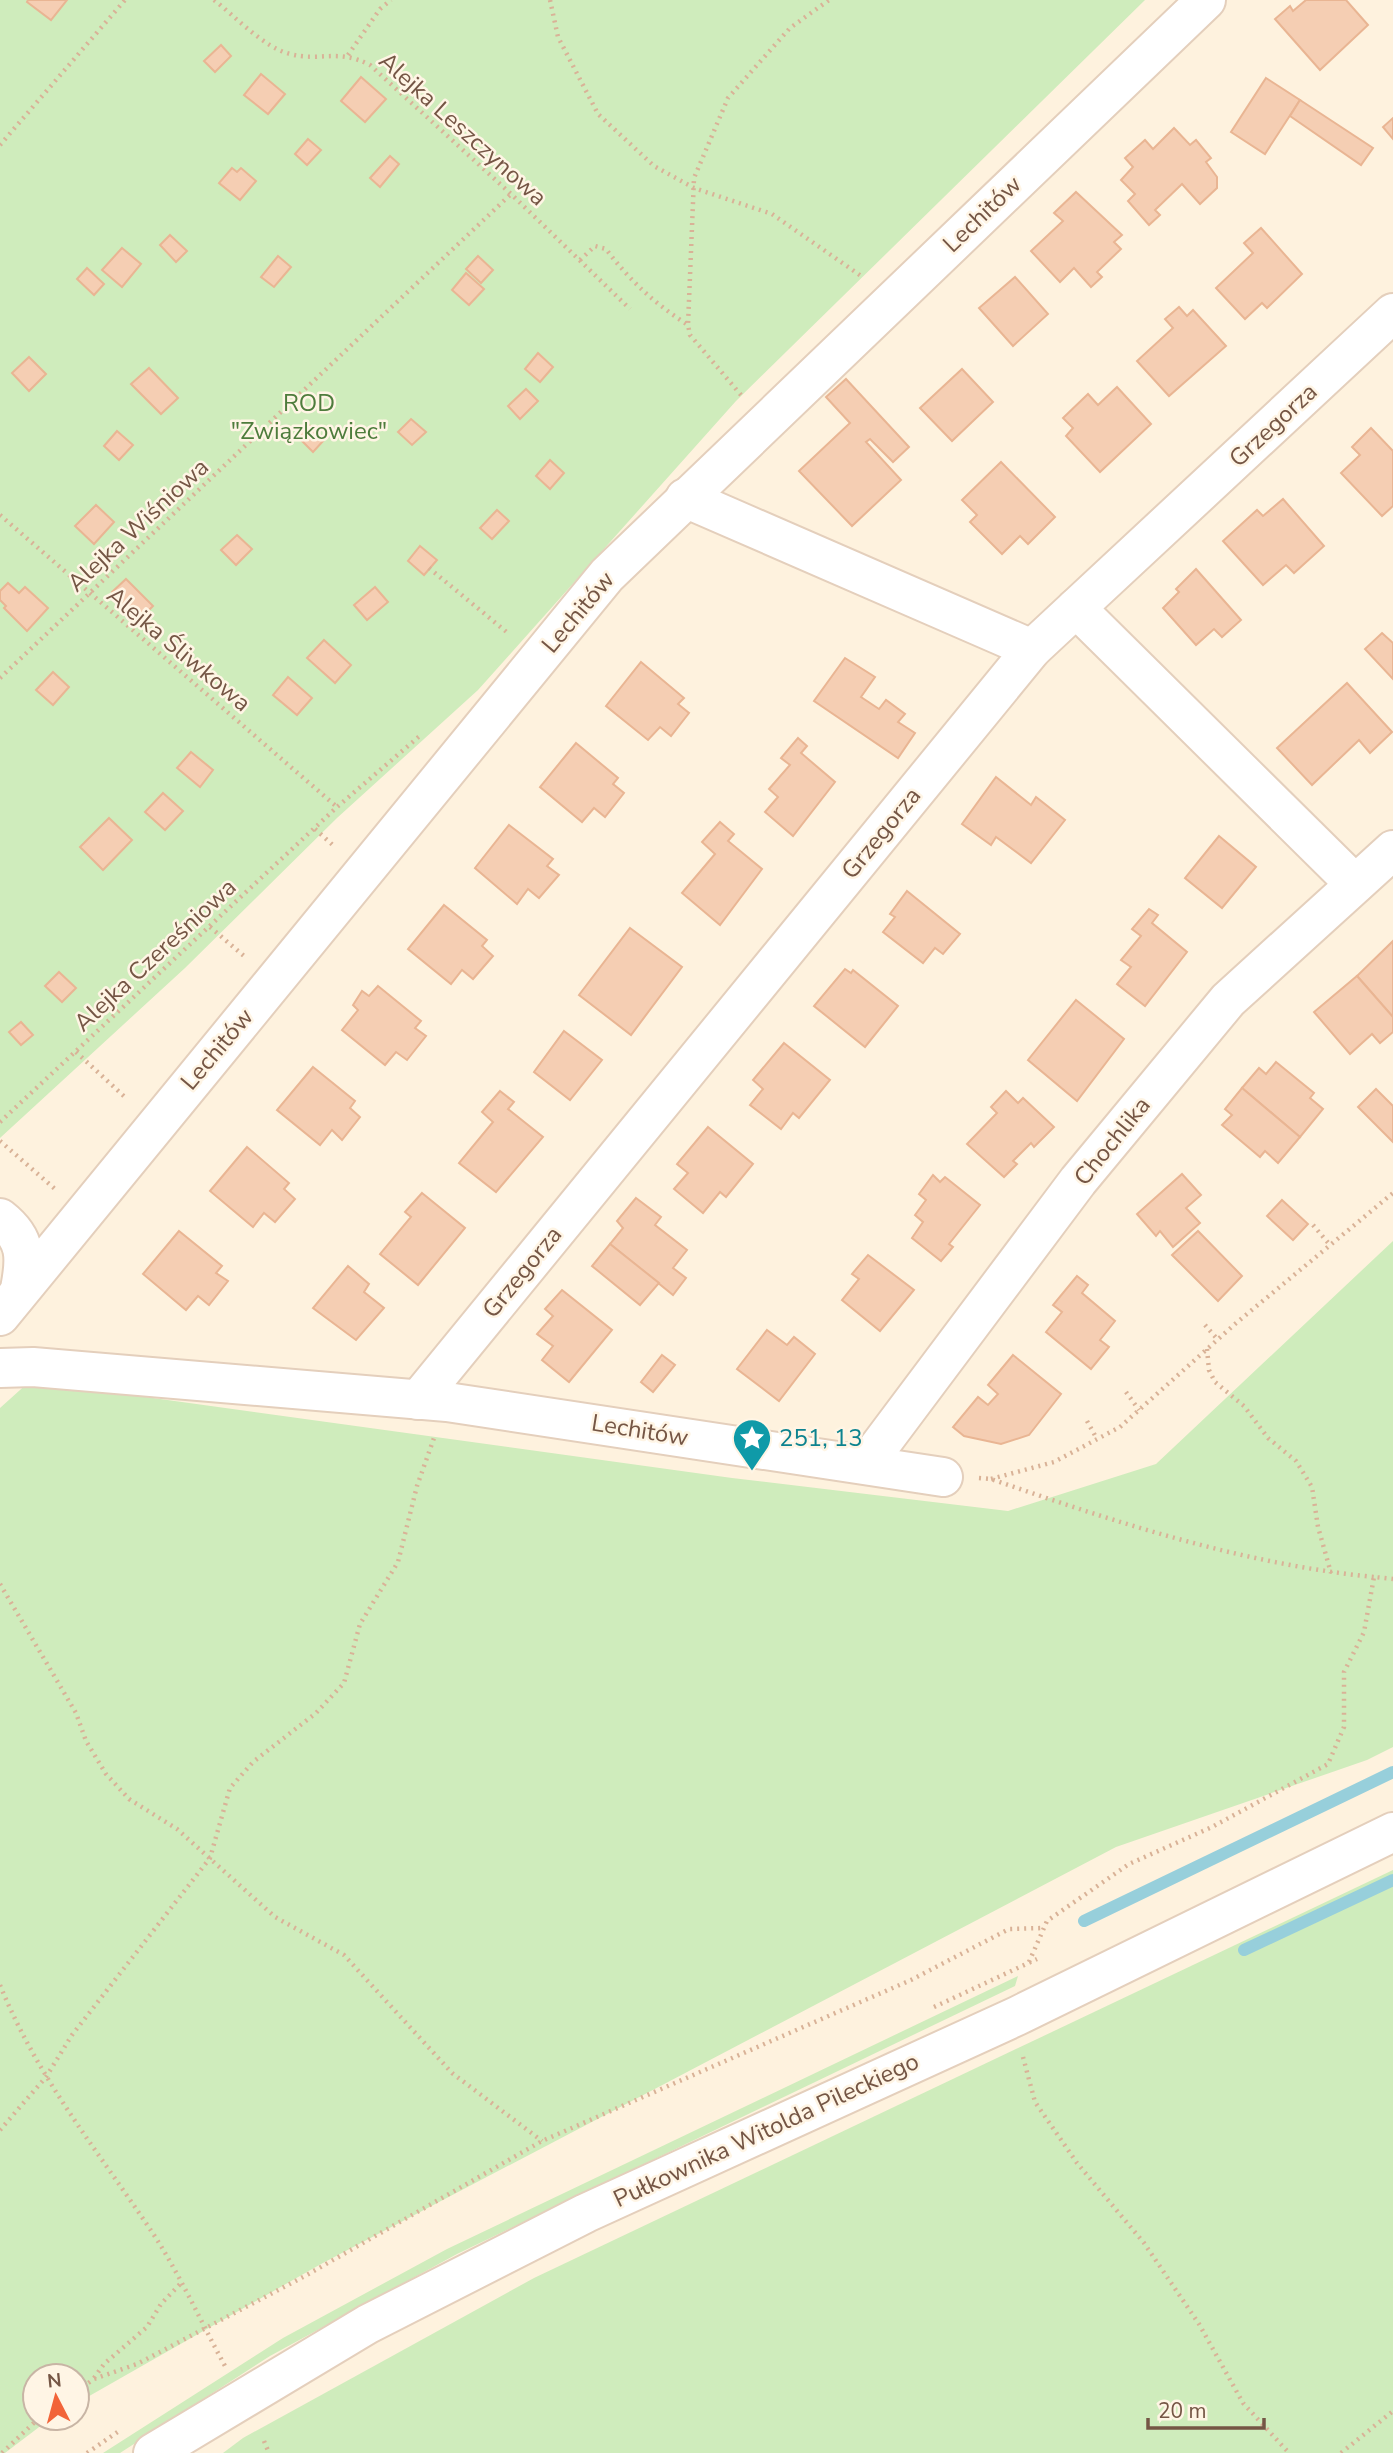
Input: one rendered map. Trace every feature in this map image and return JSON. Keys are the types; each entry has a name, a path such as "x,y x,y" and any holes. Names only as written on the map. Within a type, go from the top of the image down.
{"street":[{"name":"Lechitów","path":"10,1302 607,575 1206,0"},
{"name":"Grzegorza","path":"433,1401 1032,649 1393,313"},
{"path":"685,498 1032,649"},
{"path":"1076,608 1354,884"},
{"name":"Chochlika","path":"866,1464 1078,1181 1228,1000 1393,850"},
{"path":"0,1218 18,1235 26,1259 10,1302"},
{"name":"Lechitów","path":"0,1368 33,1367 433,1401 943,1477"},
{"name":"Pułkownika Witolda Pileckiego","path":"153,2453 368,2324 586,2213 1017,2016 1393,1832"}],"path":[{"path":"0,145 125,0"},
{"name":"Alejka Leszczynowa","path":"214,0 269,43 289,54 348,55 370,65 631,309"},
{"path":"348,55 380,9 391,0"},
{"path":"550,0 558,37 598,114 654,166 694,188 772,214 893,299"},
{"path":"764,422 690,335 688,325 694,178 728,98 790,28 830,0"},
{"name":"Alejka Wiśniowa","path":"0,678 511,194"},
{"path":"580,260 595,246 606,249 631,282 652,302 688,325"},
{"name":"Alejka Śliwkowa","path":"0,515 89,596 337,807"},
{"path":"429,568 511,636"},
{"name":"Alejka Czereśniowa","path":"0,1122 332,813"},
{"path":"210,927 272,982"},
{"path":"76,1052 153,1125"},
{"path":"0,1141 82,1213"},
{"path":"991,1479 1054,1462 1120,1427 1206,1349 1393,1193"},
{"path":"1313,1225 1330,1245"},
{"path":"1205,1325 1217,1340"},
{"path":"1206,1349 1209,1370 1215,1382 1244,1406 1268,1438 1296,1461 1312,1487 1318,1527 1331,1573"},
{"path":"1126,1392 1139,1410"},
{"path":"0,2130 46,2077 72,2035 210,1858 230,1788 253,1762 316,1713 344,1683 360,1624 398,1562 417,1486 433,1401"},
{"path":"1087,1421 1097,1439"},
{"path":"943,1477 991,1479 1119,1524 1331,1573 1393,1579"},
{"path":"1289,2453 1243,2403 1199,2324 1144,2243 1077,2163 1035,2102 1023,2063 1017,2016 1029,1963 1043,1928 1063,1908 1129,1864 1212,1826 1328,1764 1344,1727 1344,1672 1364,1632 1374,1577"},
{"path":"0,1584 76,1713 86,1741 106,1774 129,1799 177,1829 275,1917 344,1955 453,2073 542,2141"},
{"path":"91,2381 136,2364 305,2276 542,2141 911,1980 1009,1929 1043,1928"},
{"path":"0,1985 20,2034 183,2281 243,2397"},
{"path":"94,2379 104,2364 147,2327 161,2304 183,2281"},
{"path":"1341,2453 1393,2411"},
{"path":"2,2453 24,2432"},
{"path":"264,2441 269,2453"}],"green space":[{"name":"ROD \"Związkowiec\"","path":"0,0 1145,0 736,401 478,690 337,818 185,968 0,1138"},
{"path":"1393,1241 1393,1747 1367,1760 1116,1847 321,2264 91,2395 91,2362 21,2362 21,2432 33,2432 5,2453 0,2453 0,1408 30,1381 732,1478 1008,1511 1156,1464"},
{"path":"1393,1870 1393,2453 223,2453 243,2438 534,2278"},
{"path":"1018,1976 1015,1986 457,2254 270,2356 120,2453 103,2453 283,2338 447,2249"}],"building":[{"path":"67,0 51,20 27,2"},
{"path":"1306,0 1346,0 1368,25 1320,70 1275,19 1290,6 1293,11"},
{"path":"221,45 231,56 215,72 204,61"},
{"path":"261,74 285,94 268,114 244,95"},
{"path":"361,77 386,99 365,122 341,101"},
{"path":"1266,78 1300,100 1265,154 1231,132"},
{"path":"1300,100 1373,148 1361,165 1290,116"},
{"path":"1393,118 1393,139 1383,127"},
{"path":"1174,128 1190,145 1196,140 1211,158 1206,162 1217,177 1217,188 1200,204 1182,184 1155,210 1160,215 1149,225 1128,201 1135,194 1121,180 1133,167 1125,158 1145,140 1153,149"},
{"path":"308,139 321,150 307,165 295,154"},
{"path":"390,156 399,164 380,187 370,178"},
{"path":"232,168 237,172 241,168 256,181 240,200 219,183"},
{"path":"1076,192 1122,235 1114,242 1121,249 1097,272 1102,277 1091,287 1074,268 1060,282 1031,251 1063,221 1054,213"},
{"path":"1261,228 1302,274 1267,308 1262,303 1245,319 1216,288 1253,253 1244,243"},
{"path":"170,235 187,251 176,262 160,245"},
{"path":"122,248 141,264 122,287 102,270"},
{"path":"278,256 291,267 274,287 261,277"},
{"path":"478,256 493,270 481,283 466,269"},
{"path":"87,268 104,284 94,295 77,279"},
{"path":"466,273 484,289 469,305 452,290"},
{"path":"1015,277 1048,314 1013,346 979,308"},
{"path":"1179,307 1187,316 1193,310 1226,346 1169,396 1137,361 1173,328 1165,319"},
{"path":"538,353 553,367 540,382 525,369"},
{"path":"29,357 46,374 29,391 12,373"},
{"path":"149,368 178,398 161,414 131,384"},
{"path":"962,369 993,402 952,441 920,408"},
{"path":"846,379 909,447 893,462 870,439 866,442 901,480 852,526 799,471 850,423 826,397"},
{"path":"1117,387 1151,424 1100,472 1066,436 1073,428 1063,418 1088,394 1098,405"},
{"path":"526,389 538,401 520,419 508,406"},
{"path":"411,419 426,432 412,445 398,432"},
{"path":"308,424 324,440 313,452 296,435"},
{"path":"1371,428 1393,451 1393,506 1382,516 1341,473 1360,455 1352,447"},
{"path":"117,431 133,445 119,460 104,446"},
{"path":"550,460 564,473 550,489 536,476"},
{"path":"1001,462 1055,517 1028,544 1020,536 1002,554 970,522 977,515 962,500"},
{"path":"1283,499 1324,546 1294,573 1286,565 1263,585 1223,541 1257,510 1263,516"},
{"path":"96,505 114,522 94,544 75,526"},
{"path":"497,510 509,521 492,539 480,528"},
{"path":"237,535 252,549 236,565 221,550"},
{"path":"420,546 437,560 424,575 408,561"},
{"path":"1196,569 1241,620 1222,637 1214,629 1196,645 1163,608 1179,592 1176,589"},
{"path":"126,579 153,606 139,620 112,592"},
{"path":"8,583 19,593 25,587 48,608 27,631 4,608 6,606 0,600 0,591"},
{"path":"375,587 388,602 367,620 354,605"},
{"path":"1382,633 1393,643 1393,679 1365,649"},
{"path":"324,640 351,665 335,683 307,658"},
{"path":"845,658 875,677 861,697 879,709 886,700 905,714 898,722 915,733 898,758 814,701"},
{"path":"641,662 684,698 678,704 689,713 671,736 660,727 648,740 606,706"},
{"path":"53,672 69,687 53,705 36,690"},
{"path":"288,677 312,698 297,715 273,695"},
{"path":"1347,683 1392,732 1370,753 1359,740 1312,785 1277,748"},
{"path":"798,738 807,746 801,753 835,782 793,836 765,812 778,797 769,789 790,765 781,758"},
{"path":"576,743 618,778 613,784 624,793 605,817 594,808 582,822 540,787"},
{"path":"191,752 213,770 200,787 177,768"},
{"path":"996,777 1031,805 1036,797 1065,820 1031,863 996,837 991,845 962,824"},
{"path":"163,793 183,811 165,830 145,812"},
{"path":"109,818 132,840 103,870 80,847"},
{"path":"720,822 734,834 728,841 762,869 720,925 682,893 715,854 702,842"},
{"path":"509,825 553,859 547,866 559,875 539,898 528,889 517,904 475,868"},
{"path":"1219,836 1256,867 1222,908 1185,878"},
{"path":"907,891 960,934 943,954 935,948 923,963 883,932 895,917 890,914"},
{"path":"444,905 487,940 482,946 493,956 473,979 462,970 451,984 408,949"},
{"path":"1149,909 1158,915 1152,923 1187,952 1145,1006 1117,984 1131,967 1121,960 1141,936 1132,929"},
{"path":"630,928 682,967 631,1035 579,995"},
{"path":"1393,941 1393,1017 1357,976"},
{"path":"845,969 851,973 853,970 898,1006 865,1047 814,1006"},
{"path":"59,972 76,988 62,1002 45,986"},
{"path":"1357,976 1393,1017 1393,1032 1380,1043 1372,1034 1350,1054 1314,1012"},
{"path":"378,986 421,1021 415,1028 426,1036 407,1060 396,1052 385,1065 342,1030 358,1010 353,1005 362,991 369,996"},
{"path":"1076,1000 1124,1039 1077,1101 1028,1060"},
{"path":"21,1022 33,1035 21,1045 9,1032"},
{"path":"564,1031 602,1060 570,1100 534,1072"},
{"path":"784,1043 830,1080 799,1118 793,1113 781,1129 750,1105 763,1089 753,1080"},
{"path":"1276,1062 1314,1093 1310,1098 1323,1109 1300,1137 1242,1088 1259,1068 1266,1074"},
{"path":"313,1067 355,1101 350,1108 360,1117 342,1140 332,1130 320,1145 277,1110"},
{"path":"1242,1088 1300,1137 1278,1163 1265,1151 1260,1157 1222,1125 1232,1115 1225,1109"},
{"path":"1376,1089 1393,1106 1393,1142 1358,1107"},
{"path":"500,1091 514,1102 508,1109 543,1137 496,1192 459,1163 493,1122 482,1112"},
{"path":"1006,1091 1018,1103 1023,1098 1054,1127 1034,1147 1031,1143 1013,1161 1017,1164 1004,1177 967,1144 997,1113 991,1107"},
{"path":"708,1127 753,1164 726,1197 720,1192 703,1213 674,1189 688,1173 677,1164"},
{"path":"247,1147 289,1183 284,1189 295,1199 275,1222 264,1213 253,1227 210,1191"},
{"path":"1182,1174 1201,1195 1186,1208 1200,1223 1173,1247 1160,1231 1156,1236 1137,1214"},
{"path":"933,1175 940,1182 945,1177 980,1205 949,1244 953,1247 941,1261 912,1238 923,1222 915,1215 926,1200 919,1194"},
{"path":"422,1193 465,1228 418,1285 380,1254 411,1217 405,1212"},
{"path":"636,1198 661,1217 655,1225 687,1250 673,1268 686,1278 673,1295 610,1244 623,1228 617,1221"},
{"path":"1282,1200 1308,1224 1293,1240 1267,1216"},
{"path":"179,1231 222,1266 216,1273 228,1281 209,1305 198,1296 186,1310 143,1274"},
{"path":"1198,1231 1242,1276 1218,1301 1172,1255"},
{"path":"610,1244 659,1283 640,1305 592,1266"},
{"path":"868,1255 914,1290 880,1331 842,1300 859,1279 852,1274"},
{"path":"348,1266 369,1284 364,1292 384,1308 356,1340 313,1308"},
{"path":"1077,1276 1088,1285 1082,1293 1115,1321 1100,1340 1109,1347 1091,1369 1046,1332 1062,1312 1053,1305"},
{"path":"562,1290 612,1330 569,1382 542,1360 553,1346 537,1334 553,1316 545,1309"},
{"path":"767,1330 787,1345 794,1337 815,1354 779,1401 737,1369"},
{"path":"662,1355 675,1365 653,1392 641,1382"},
{"path":"1013,1355 1061,1394 1029,1435 1001,1444 964,1436 953,1427 978,1397 988,1405 998,1394 988,1385"}],"waterway":[{"path":"1084,1921 1393,1772"},
{"path":"1244,1950 1393,1880"}],"place":[{"name":"251, 13","path":"752,1472"}]}
